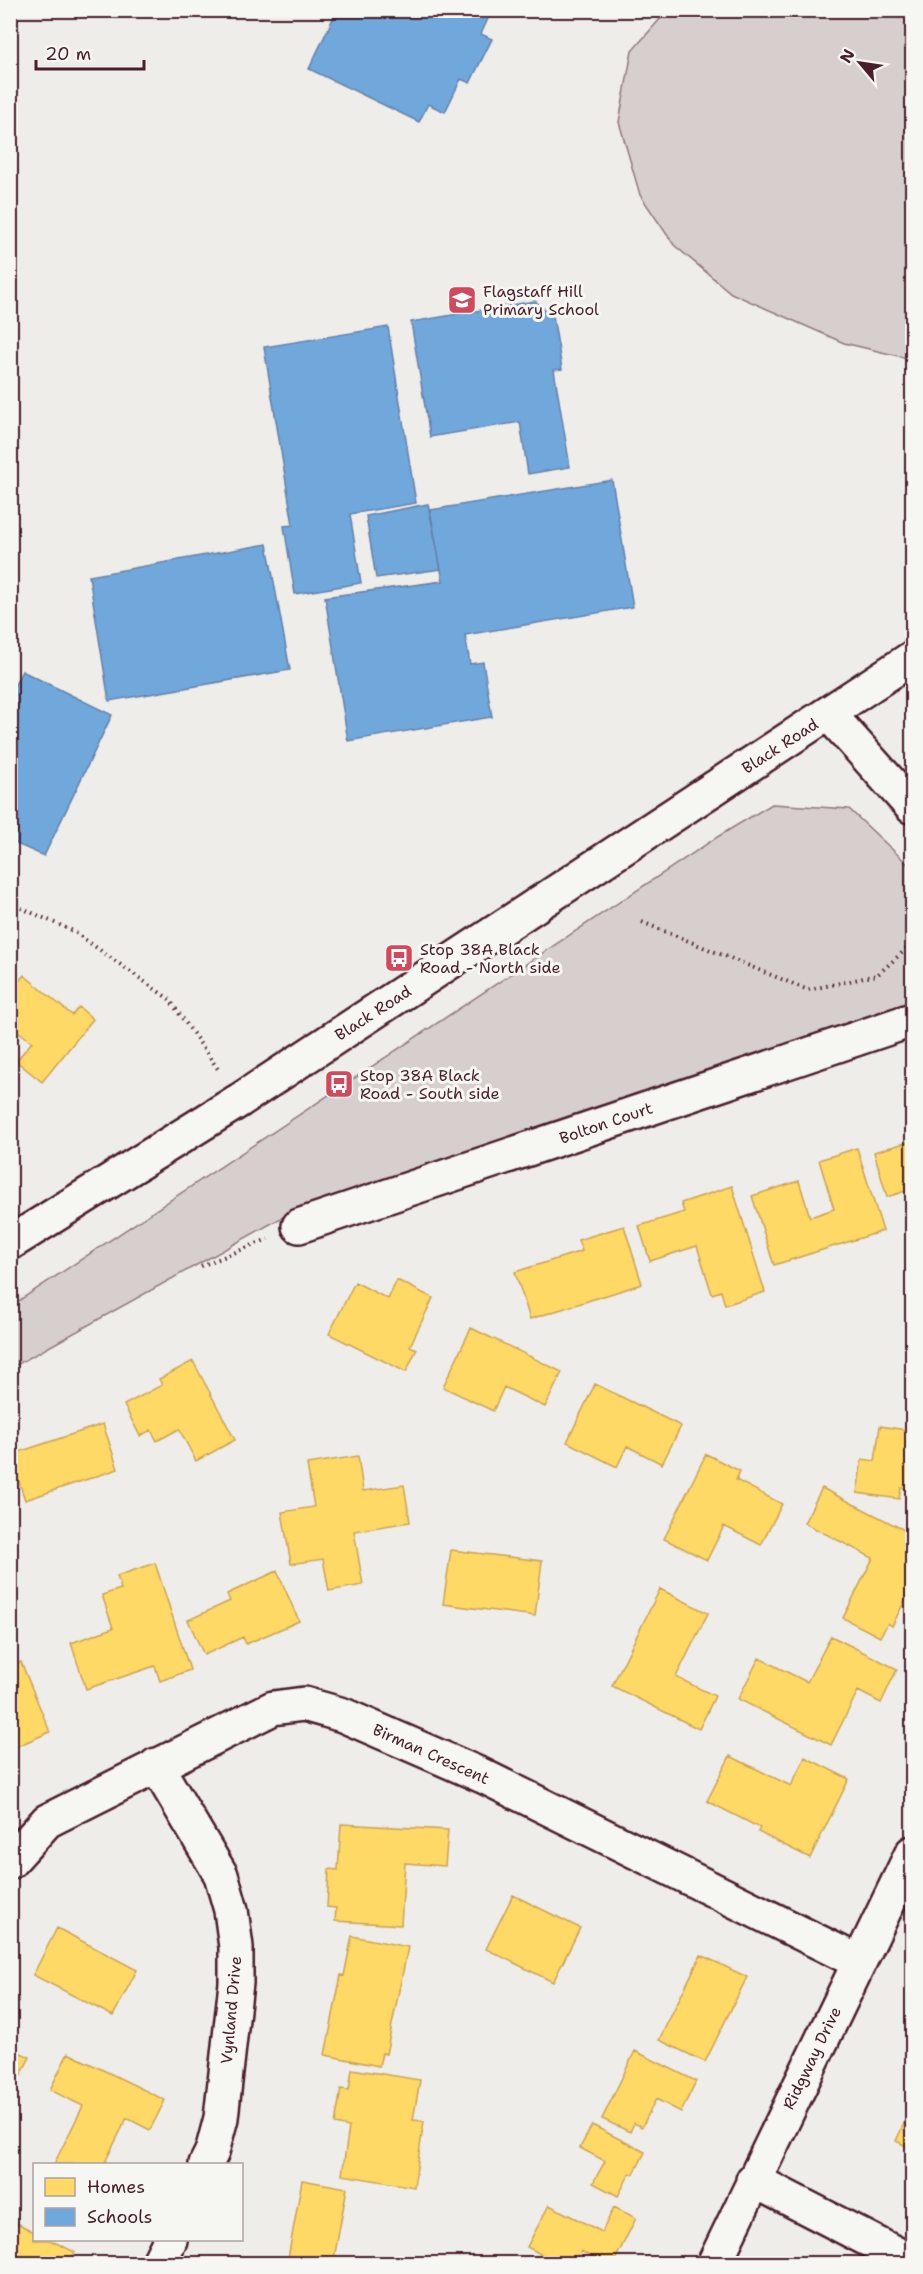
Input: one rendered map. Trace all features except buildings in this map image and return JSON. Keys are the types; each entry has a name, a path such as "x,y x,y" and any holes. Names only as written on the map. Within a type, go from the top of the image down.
{"street":[{"name":"Black Road","path":"10,1243 240,1100 912,658"},
{"path":"829,714 912,807"},
{"name":"Bolton Court","path":"299,1226 912,1020"},
{"name":"Birman Crescent","path":"10,1862 48,1821 273,1708 304,1704 343,1715 483,1776 859,1962"},
{"name":"Vynland Drive","path":"156,1765 221,1875 231,1910 236,1947 236,1983 221,2118 212,2152 206,2163"},
{"name":"Ridgway Drive","path":"714,2264 912,1852"},
{"path":"753,2180 912,2262"},
{"path":"158,2264 170,2241"}],"path":[{"path":"10,903 74,931 169,999 240,1100"},
{"path":"642,922 808,990 877,975 912,944"},
{"path":"201,1266 299,1226"}],"shaded area":[{"path":"667,11 912,11 912,358 844,343 731,293 674,245 640,195 619,122 632,51"},
{"path":"772,804 849,809 912,868 912,1007 292,1212 11,1368 11,1306 719,836"}],"place":[{"name":"Flagstaff Hill Primary School","path":"462,300"},
{"name":"Stop 38A Black Road - North side","path":"399,958"},
{"name":"Stop 38A Black Road - South side","path":"339,1084"}]}
